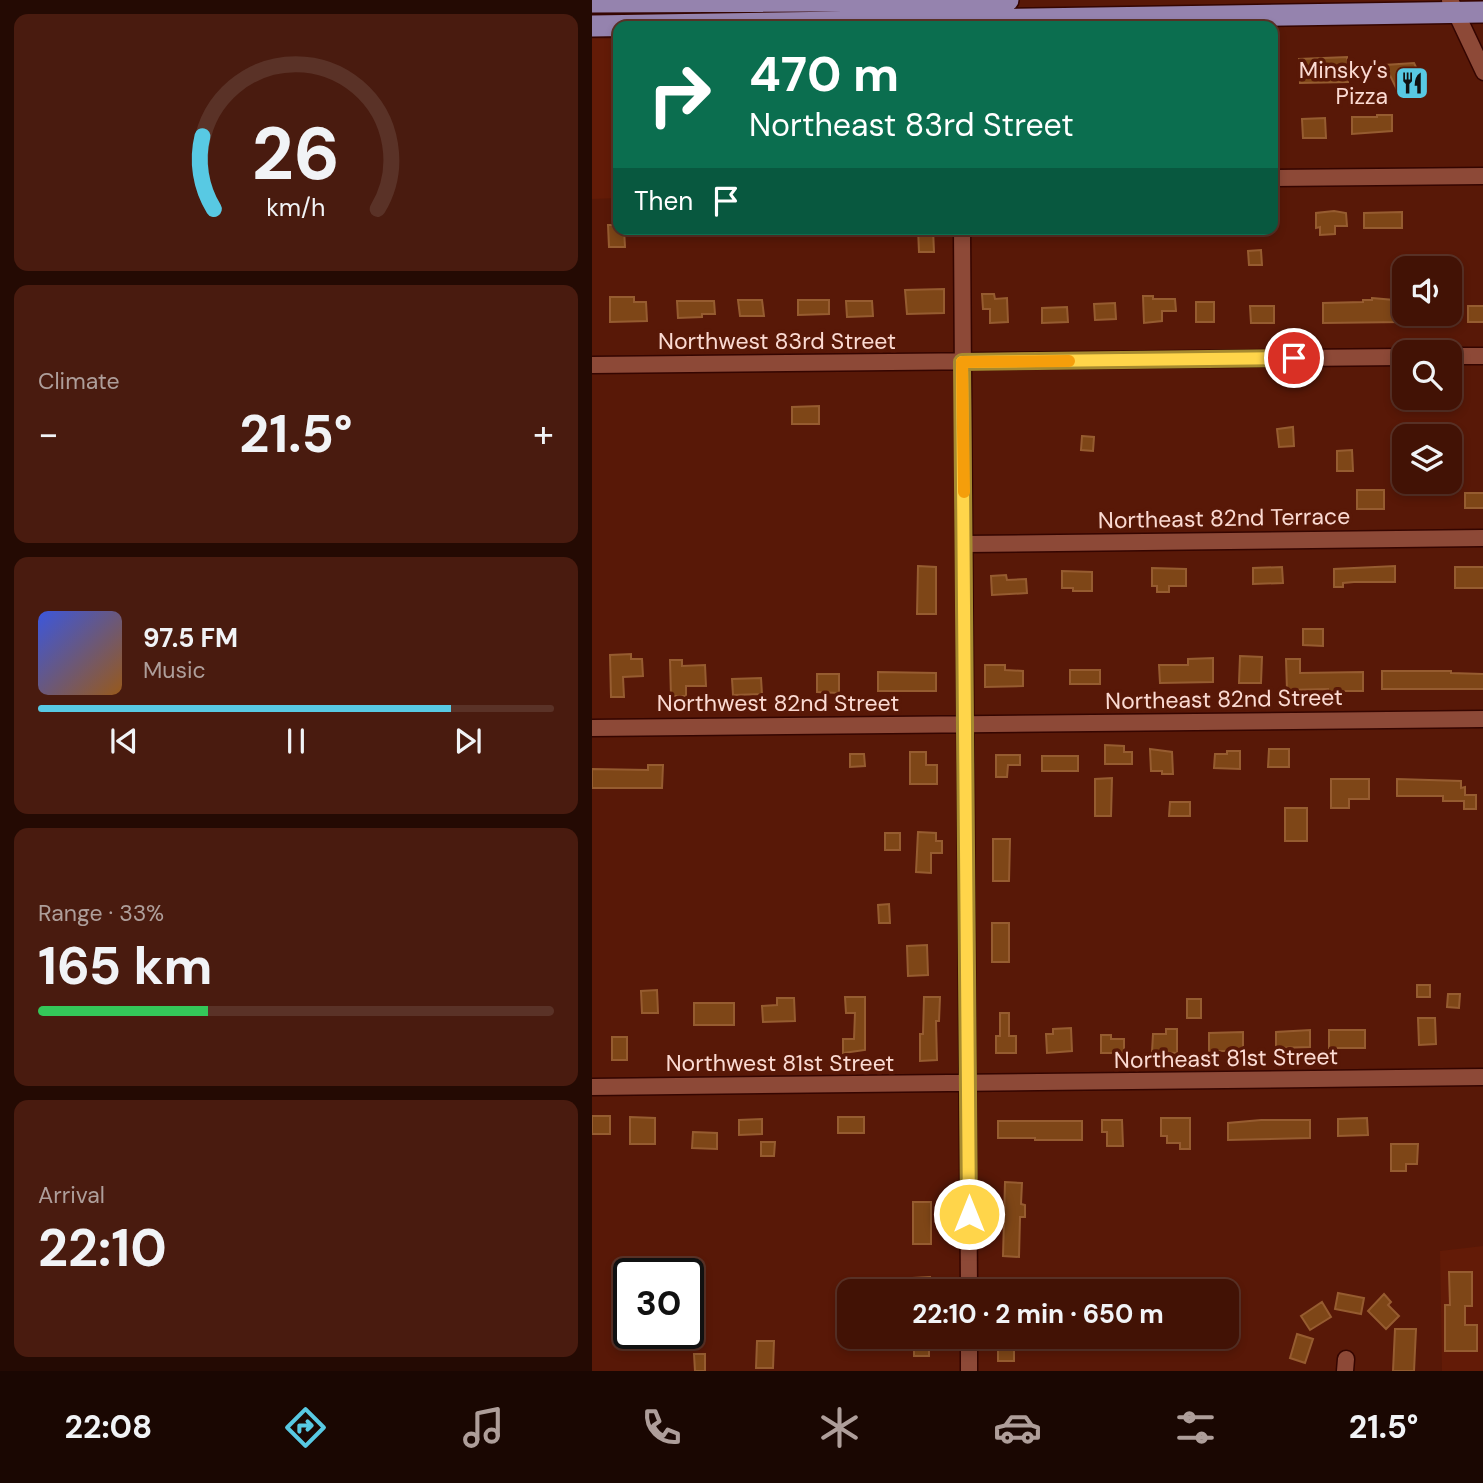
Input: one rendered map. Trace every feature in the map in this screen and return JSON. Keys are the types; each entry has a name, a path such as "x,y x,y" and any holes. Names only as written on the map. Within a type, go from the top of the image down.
{"main road":[{"path":"592,2 960,12 1008,0"},
{"path":"723,21 960,12 1453,6 1482,11"},
{"path":"592,26 613,25"}],"street":[{"path":"1453,6 1483,72"},
{"path":"1471,45 1482,11"},
{"path":"1278,178 1483,176"},
{"path":"962,235 969,1279"},
{"path":"1462,356 1483,356"},
{"name":"Northwest 83rd Street","path":"592,365 1392,357"},
{"name":"Northeast 82nd Terrace","path":"965,544 1483,538"},
{"name":"Northeast 82nd Street","path":"964,725 1483,719"},
{"name":"Northwest 82nd Street","path":"592,728 964,725"},
{"name":"Northeast 81st Street","path":"969,1084 1483,1077"},
{"name":"Northwest 81st Street","path":"592,1087 969,1084"},
{"path":"969,1349 969,1371"}],"shaded area":[{"path":"592,39 613,39 613,198 592,199"},
{"path":"1483,1246 1483,1371 1442,1371 1440,1251"}],"building":[{"path":"1347,57 1348,82 1300,83 1299,59"},
{"path":"1414,63 1423,82 1399,94 1385,65"},
{"path":"1392,115 1392,131 1352,134 1352,117"},
{"path":"1325,118 1326,138 1303,138 1302,119"},
{"path":"1402,212 1402,228 1364,228 1364,213"},
{"path":"1316,213 1346,213 1347,226 1335,226 1335,234 1320,235 1320,227 1316,228"},
{"path":"608,225 613,225 613,235 624,235 625,247 609,247"},
{"path":"918,235 933,235 934,252 919,252"},
{"path":"1261,250 1262,265 1249,265 1248,251"},
{"path":"944,289 944,313 907,314 905,290"},
{"path":"982,294 994,294 995,299 1007,298 1008,322 990,323 990,309 983,309"},
{"path":"1143,296 1175,299 1176,311 1162,311 1162,321 1144,323"},
{"path":"610,297 634,297 634,302 646,302 647,321 610,322"},
{"path":"738,300 762,300 764,316 740,316"},
{"path":"798,300 829,300 829,314 798,315"},
{"path":"1392,300 1392,322 1323,323 1323,303"},
{"path":"677,301 714,301 715,314 678,318"},
{"path":"846,301 872,301 873,316 847,317"},
{"path":"1196,302 1214,302 1214,322 1196,322"},
{"path":"1115,303 1116,319 1095,320 1094,304"},
{"path":"1250,306 1274,306 1274,323 1251,323"},
{"path":"1468,306 1484,306 1484,322 1468,322"},
{"path":"1067,307 1068,322 1042,323 1042,308"},
{"path":"819,406 819,424 792,424 792,407"},
{"path":"1293,427 1294,446 1279,447 1277,429"},
{"path":"1082,436 1094,437 1093,451 1081,450"},
{"path":"1352,450 1353,471 1337,471 1337,451"},
{"path":"1357,490 1384,490 1384,509 1357,509"},
{"path":"1465,493 1484,493 1484,508 1465,508"},
{"path":"918,566 936,567 936,614 917,614"},
{"path":"1395,566 1395,582 1354,582 1343,583 1343,587 1334,587 1334,569"},
{"path":"1282,567 1283,583 1253,584 1253,568"},
{"path":"1455,567 1484,567 1484,588 1455,588"},
{"path":"1152,568 1186,569 1186,586 1169,586 1169,592 1157,592 1157,586 1152,586"},
{"path":"1062,571 1092,572 1092,591 1062,588"},
{"path":"1006,575 1007,580 1026,579 1027,593 992,595 991,576"},
{"path":"1303,629 1323,629 1323,646 1303,645"},
{"path":"631,654 631,659 642,659 643,676 623,677 624,697 611,697 610,655"},
{"path":"1240,656 1262,657 1261,683 1239,683"},
{"path":"1213,658 1213,682 1160,683 1159,665 1188,665 1188,659"},
{"path":"1286,659 1300,659 1300,673 1363,672 1363,691 1287,690"},
{"path":"670,660 682,660 682,666 705,665 706,686 686,686 686,696 671,696"},
{"path":"985,665 1005,665 1005,670 1023,671 1023,686 985,687"},
{"path":"1070,670 1100,670 1100,684 1070,684"},
{"path":"1382,671 1484,674 1484,689 1382,689"},
{"path":"878,672 936,673 936,691 878,691"},
{"path":"817,674 839,674 839,693 817,692"},
{"path":"761,678 762,694 733,695 732,679"},
{"path":"1105,745 1124,746 1124,752 1132,752 1132,764 1105,764"},
{"path":"1150,749 1172,752 1173,774 1151,771"},
{"path":"1269,749 1289,749 1289,767 1268,767"},
{"path":"1227,751 1240,751 1240,769 1214,768 1215,754 1227,754"},
{"path":"910,752 926,752 926,765 937,765 937,784 910,784"},
{"path":"850,754 864,754 865,766 850,767"},
{"path":"996,755 1020,755 1020,765 1008,765 1007,777 996,777"},
{"path":"1042,756 1078,756 1078,771 1042,771"},
{"path":"648,765 663,765 662,788 592,788 592,769 648,770"},
{"path":"1112,778 1111,816 1095,816 1095,779"},
{"path":"1331,779 1369,779 1369,799 1349,799 1349,808 1331,808"},
{"path":"1397,779 1461,781 1461,788 1465,787 1465,795 1476,795 1476,809 1464,809 1464,801 1443,801 1443,796 1397,796"},
{"path":"1170,802 1190,802 1190,816 1169,816"},
{"path":"1285,808 1307,808 1307,841 1285,841"},
{"path":"918,832 936,833 936,841 942,841 942,853 931,853 931,873 916,872"},
{"path":"885,833 900,833 900,850 885,850"},
{"path":"993,839 1010,839 1009,881 993,881"},
{"path":"889,904 890,923 879,923 878,905"},
{"path":"992,923 1009,923 1009,962 992,962"},
{"path":"927,945 928,975 908,976 907,946"},
{"path":"1417,985 1430,985 1430,997 1417,997"},
{"path":"657,990 658,1013 642,1013 641,991"},
{"path":"1448,994 1460,994 1459,1008 1447,1007"},
{"path":"845,997 865,997 865,1050 843,1053 843,1039 854,1039 855,1013 846,1013"},
{"path":"924,997 940,997 939,1021 936,1021 937,1060 920,1061"},
{"path":"777,998 794,998 795,1021 763,1022 762,1006 777,1005"},
{"path":"1187,999 1201,999 1201,1018 1187,1018"},
{"path":"694,1003 734,1003 734,1025 694,1025"},
{"path":"1000,1013 1009,1013 1009,1036 1016,1036 1016,1053 996,1053 996,1036 1000,1036"},
{"path":"1418,1018 1435,1018 1436,1044 1419,1045"},
{"path":"1071,1028 1072,1051 1047,1053 1046,1034 1053,1034 1053,1029"},
{"path":"1166,1029 1177,1029 1177,1053 1152,1052 1153,1034 1166,1034"},
{"path":"1310,1030 1310,1047 1276,1048 1276,1032"},
{"path":"1329,1030 1365,1030 1365,1048 1329,1048"},
{"path":"1243,1032 1243,1051 1209,1051 1209,1033"},
{"path":"1101,1035 1111,1035 1111,1039 1124,1039 1124,1053 1101,1053"},
{"path":"612,1037 627,1037 627,1060 612,1060"},
{"path":"592,1116 610,1116 610,1134 592,1134"},
{"path":"630,1117 655,1118 655,1144 630,1144"},
{"path":"838,1117 864,1117 864,1133 838,1133"},
{"path":"1161,1118 1190,1118 1190,1149 1180,1149 1180,1143 1167,1143 1167,1136 1161,1136"},
{"path":"1367,1118 1368,1135 1338,1136 1338,1119"},
{"path":"762,1119 762,1134 739,1135 739,1120"},
{"path":"1102,1120 1122,1120 1123,1146 1107,1146 1107,1132 1102,1132"},
{"path":"1310,1120 1310,1138 1228,1140 1228,1123"},
{"path":"998,1121 1082,1121 1082,1140 998,1138"},
{"path":"693,1132 717,1133 717,1149 692,1148"},
{"path":"761,1142 775,1142 774,1156 761,1156"},
{"path":"1391,1144 1418,1144 1417,1164 1406,1164 1406,1171 1391,1171"},
{"path":"1005,1182 1022,1183 1021,1204 1025,1205 1025,1217 1020,1217 1019,1257 1003,1256"},
{"path":"913,1202 931,1202 931,1244 913,1244"},
{"path":"1449,1272 1472,1272 1472,1306 1465,1306 1465,1325 1477,1325 1477,1351 1445,1351 1445,1305 1450,1305"},
{"path":"1338,1293 1364,1298 1361,1314 1335,1309"},
{"path":"1384,1294 1391,1302 1388,1305 1399,1316 1386,1329 1368,1311"},
{"path":"1322,1302 1331,1317 1310,1330 1301,1316"},
{"path":"1395,1329 1416,1329 1414,1371 1393,1371"},
{"path":"1297,1334 1313,1339 1305,1363 1290,1358"},
{"path":"757,1341 774,1341 773,1368 756,1368"},
{"path":"914,1349 929,1349 929,1356 914,1356"},
{"path":"998,1349 1014,1349 1014,1361 998,1361"},
{"path":"694,1354 705,1354 705,1371 695,1371"}],"slow traffic":[{"path":"964,492 962,362 1069,361"}],"place":[{"name":"Minsky's Pizza","path":"1412,83"}],"route":[{"path":"969,1214 962,362 1294,358"}]}
